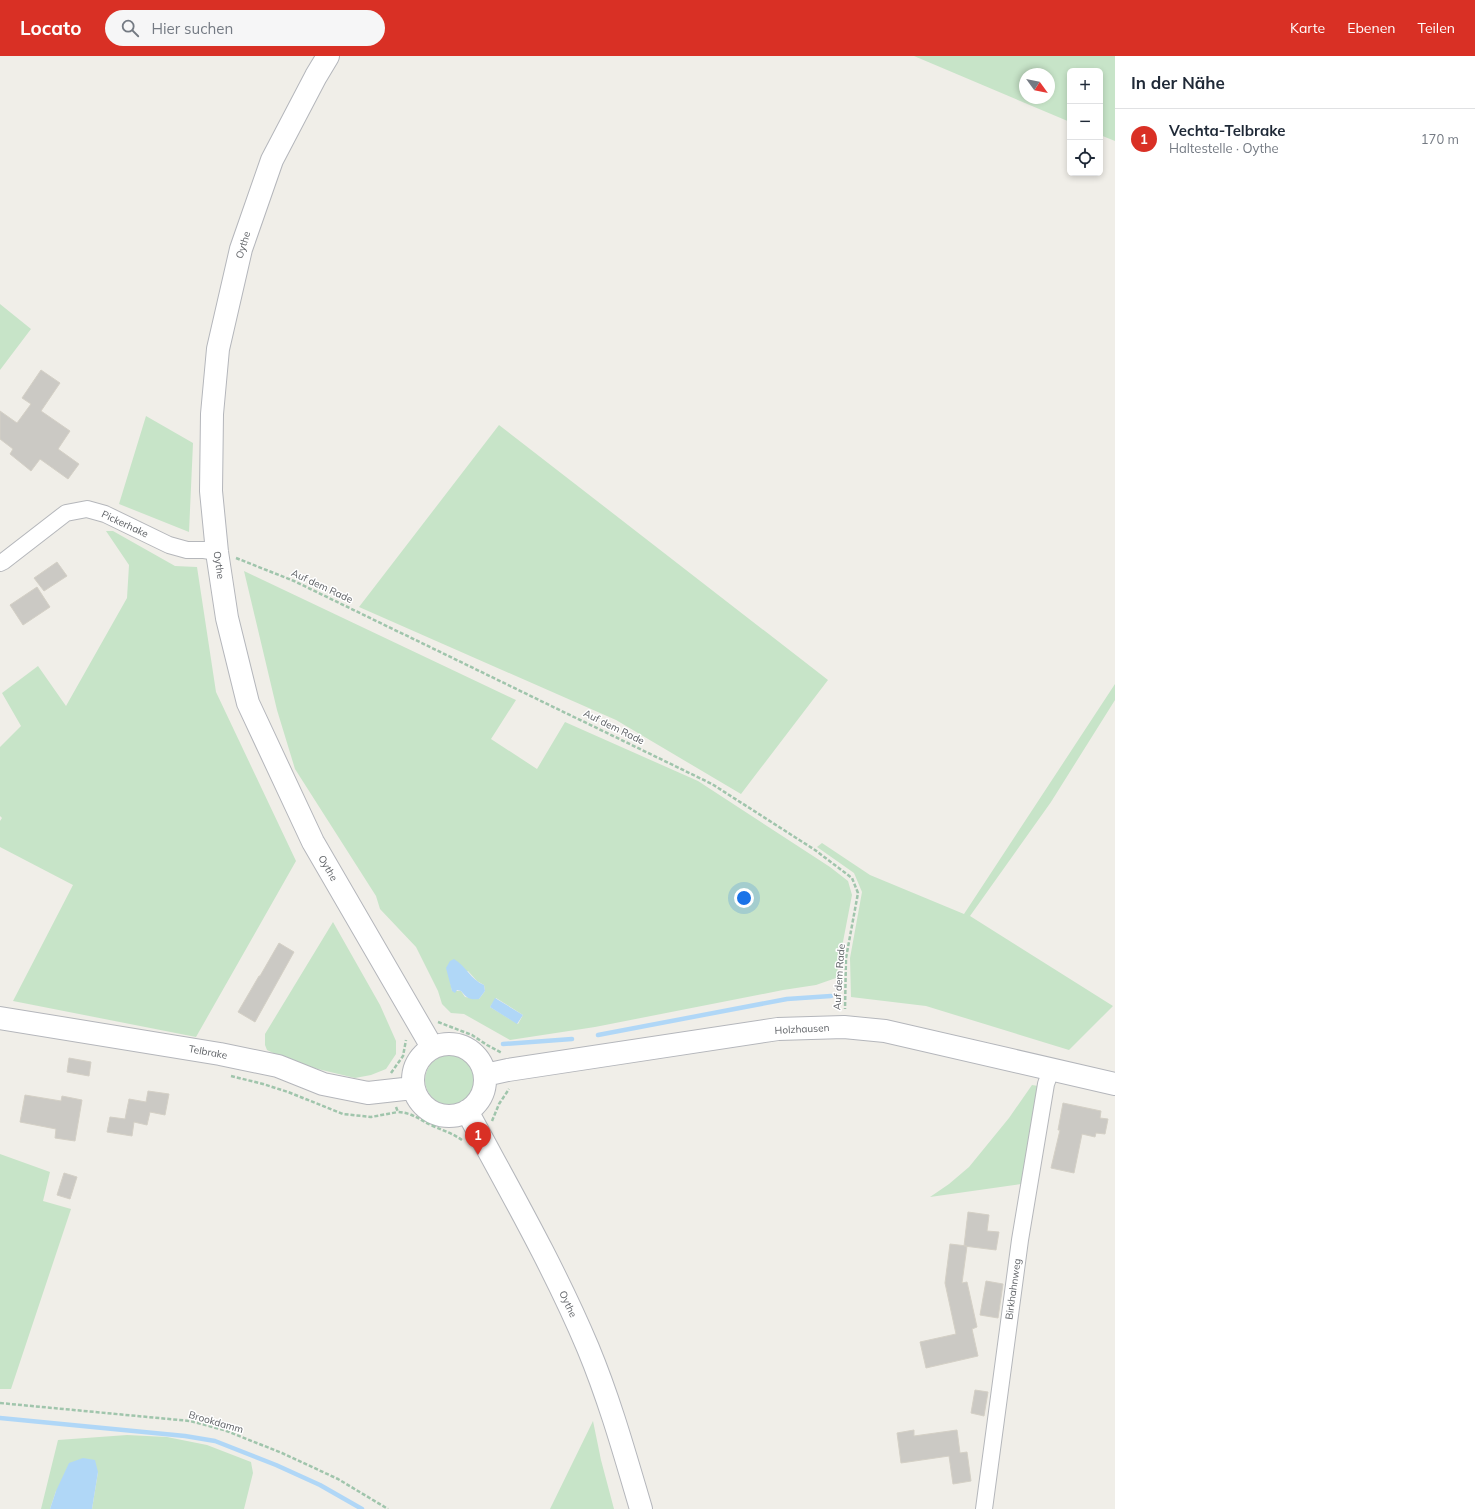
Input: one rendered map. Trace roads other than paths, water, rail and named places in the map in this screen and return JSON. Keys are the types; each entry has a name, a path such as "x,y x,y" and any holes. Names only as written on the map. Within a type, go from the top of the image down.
{"main road":[{"name":"Oythe","path":"328,56 272,160 241,249 218,350 212,414 211,491 217,552 227,618 248,703 313,842 432,1047"},
{"name":"Telbrake","path":"0,1018 220,1054 278,1066 323,1084 368,1093 413,1088"},
{"name":"Holzhausen","path":"486,1075 508,1070 778,1029 844,1027 886,1031 1115,1084"},
{"path":"444,1043 466,1047 476,1054 486,1075 482,1096 476,1105 457,1116 445,1116 434,1113 425,1107 417,1098 413,1088 413,1076 416,1064 423,1054 432,1047 444,1043"},
{"name":"Oythe","path":"467,1111 552,1270 588,1347 617,1428 640,1509"}],"street":[{"name":"Pickerhake","path":"0,563 66,513 87,509 106,514 169,545 187,550 217,552"},
{"name":"Birkhahnweg","path":"984,1509 1020,1240 1046,1084 1051,1070"}],"water":[{"path":"454,959 462,965 479,983 484,985 485,991 479,999 468,998 461,991 457,990 455,993 452,991 446,968 450,961"},
{"path":"495,998 523,1015 517,1024 490,1007"},
{"path":"83,1458 95,1460 98,1472 92,1509 50,1509 56,1491 69,1463"}],"waterway":[{"path":"598,1035 787,999 831,996"},
{"path":"503,1044 572,1039"},
{"path":"0,1418 185,1436 215,1441 276,1465 320,1485 362,1509"}],"place":[{"name":"Vechta-Telbrake","path":"478,1155"}]}
